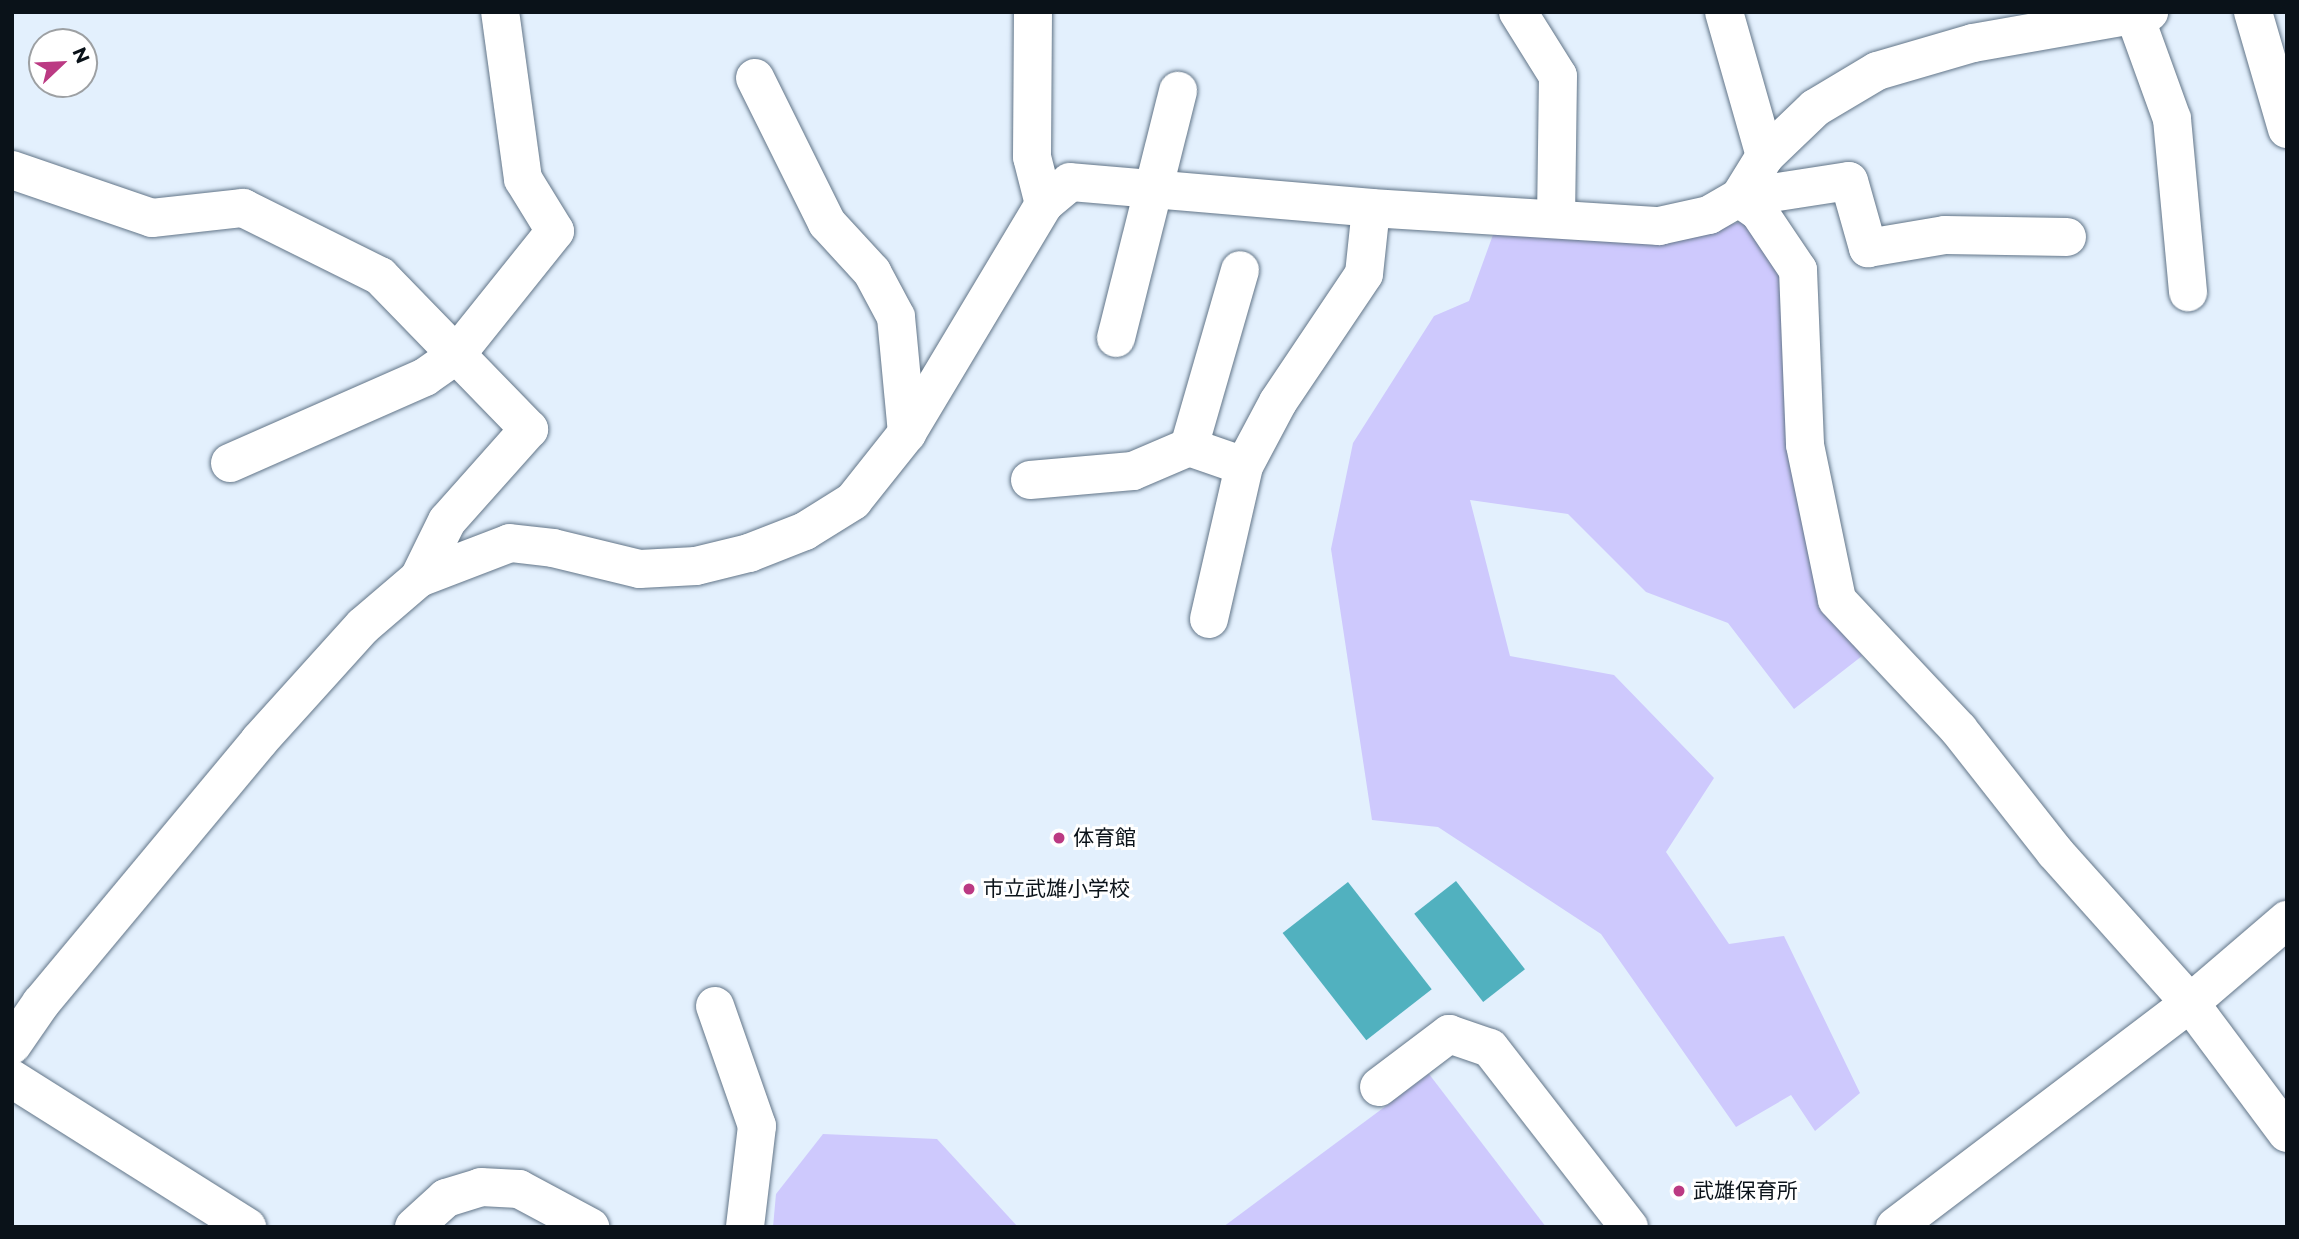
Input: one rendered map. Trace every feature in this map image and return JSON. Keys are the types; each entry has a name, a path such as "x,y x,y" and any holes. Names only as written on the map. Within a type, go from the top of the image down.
{"street":[{"path":"230,463 425,377 455,356 555,231 523,179 500,12"},
{"path":"1033,12 1032,158 1044,204"},
{"path":"1518,12 1558,76 1556,219"},
{"path":"1724,12 1765,156"},
{"path":"2253,12 2287,129"},
{"path":"1739,198 1765,156 1815,108 1878,71 1973,43 2031,22 2141,13 2172,119 2188,292"},
{"path":"755,78 827,223 872,272 896,317 907,433"},
{"path":"1116,338 1178,91"},
{"path":"12,170 152,218 243,208 380,276 528,429 447,521 419,578"},
{"path":"12,1045 41,1003 258,741 363,626 419,578 510,543 553,548 640,569 695,566 749,553 805,531 853,501 907,433 1044,204 1070,182 1371,208 1659,226 1709,215 1739,198 1849,181 1868,248 1945,235 2067,237"},
{"path":"1739,198 1759,212 1798,270 1805,445 1837,600 1959,730 2055,852 2190,1003 2287,1133"},
{"path":"1209,619 1244,466 1278,401 1364,274 1371,208"},
{"path":"1189,447 1240,270"},
{"path":"1030,480 1133,471 1189,447 1244,466"},
{"path":"1895,1227 2190,1003 2287,920"},
{"path":"715,1006 757,1126 745,1227"},
{"path":"1379,1087 1449,1034 1490,1048 1629,1227"},
{"path":"12,1080 247,1227"},
{"path":"414,1227 446,1198 481,1186 519,1189 590,1227"}],"shaded area":[{"path":"1751,219 1794,279 1829,606 1862,656 1794,709 1728,623 1646,592 1568,514 1470,500 1510,656 1614,675 1714,778 1666,852 1729,944 1784,936 1860,1093 1815,1131 1791,1095 1736,1127 1601,934 1438,827 1372,820 1331,549 1353,443 1434,316 1469,301 1494,232 1673,240"},
{"path":"1429,1074 1546,1227 1223,1227"},
{"path":"823,1134 937,1139 1018,1227 773,1227 776,1194"}],"water":[{"path":"1456,881 1525,969 1483,1002 1414,914"},
{"path":"1348,882 1432,989 1366,1040 1283,933"}],"place":[{"name":"体育館","path":"1059,838"},
{"name":"市立武雄小学校","path":"969,889"},
{"name":"武雄保育所","path":"1679,1191"}]}
